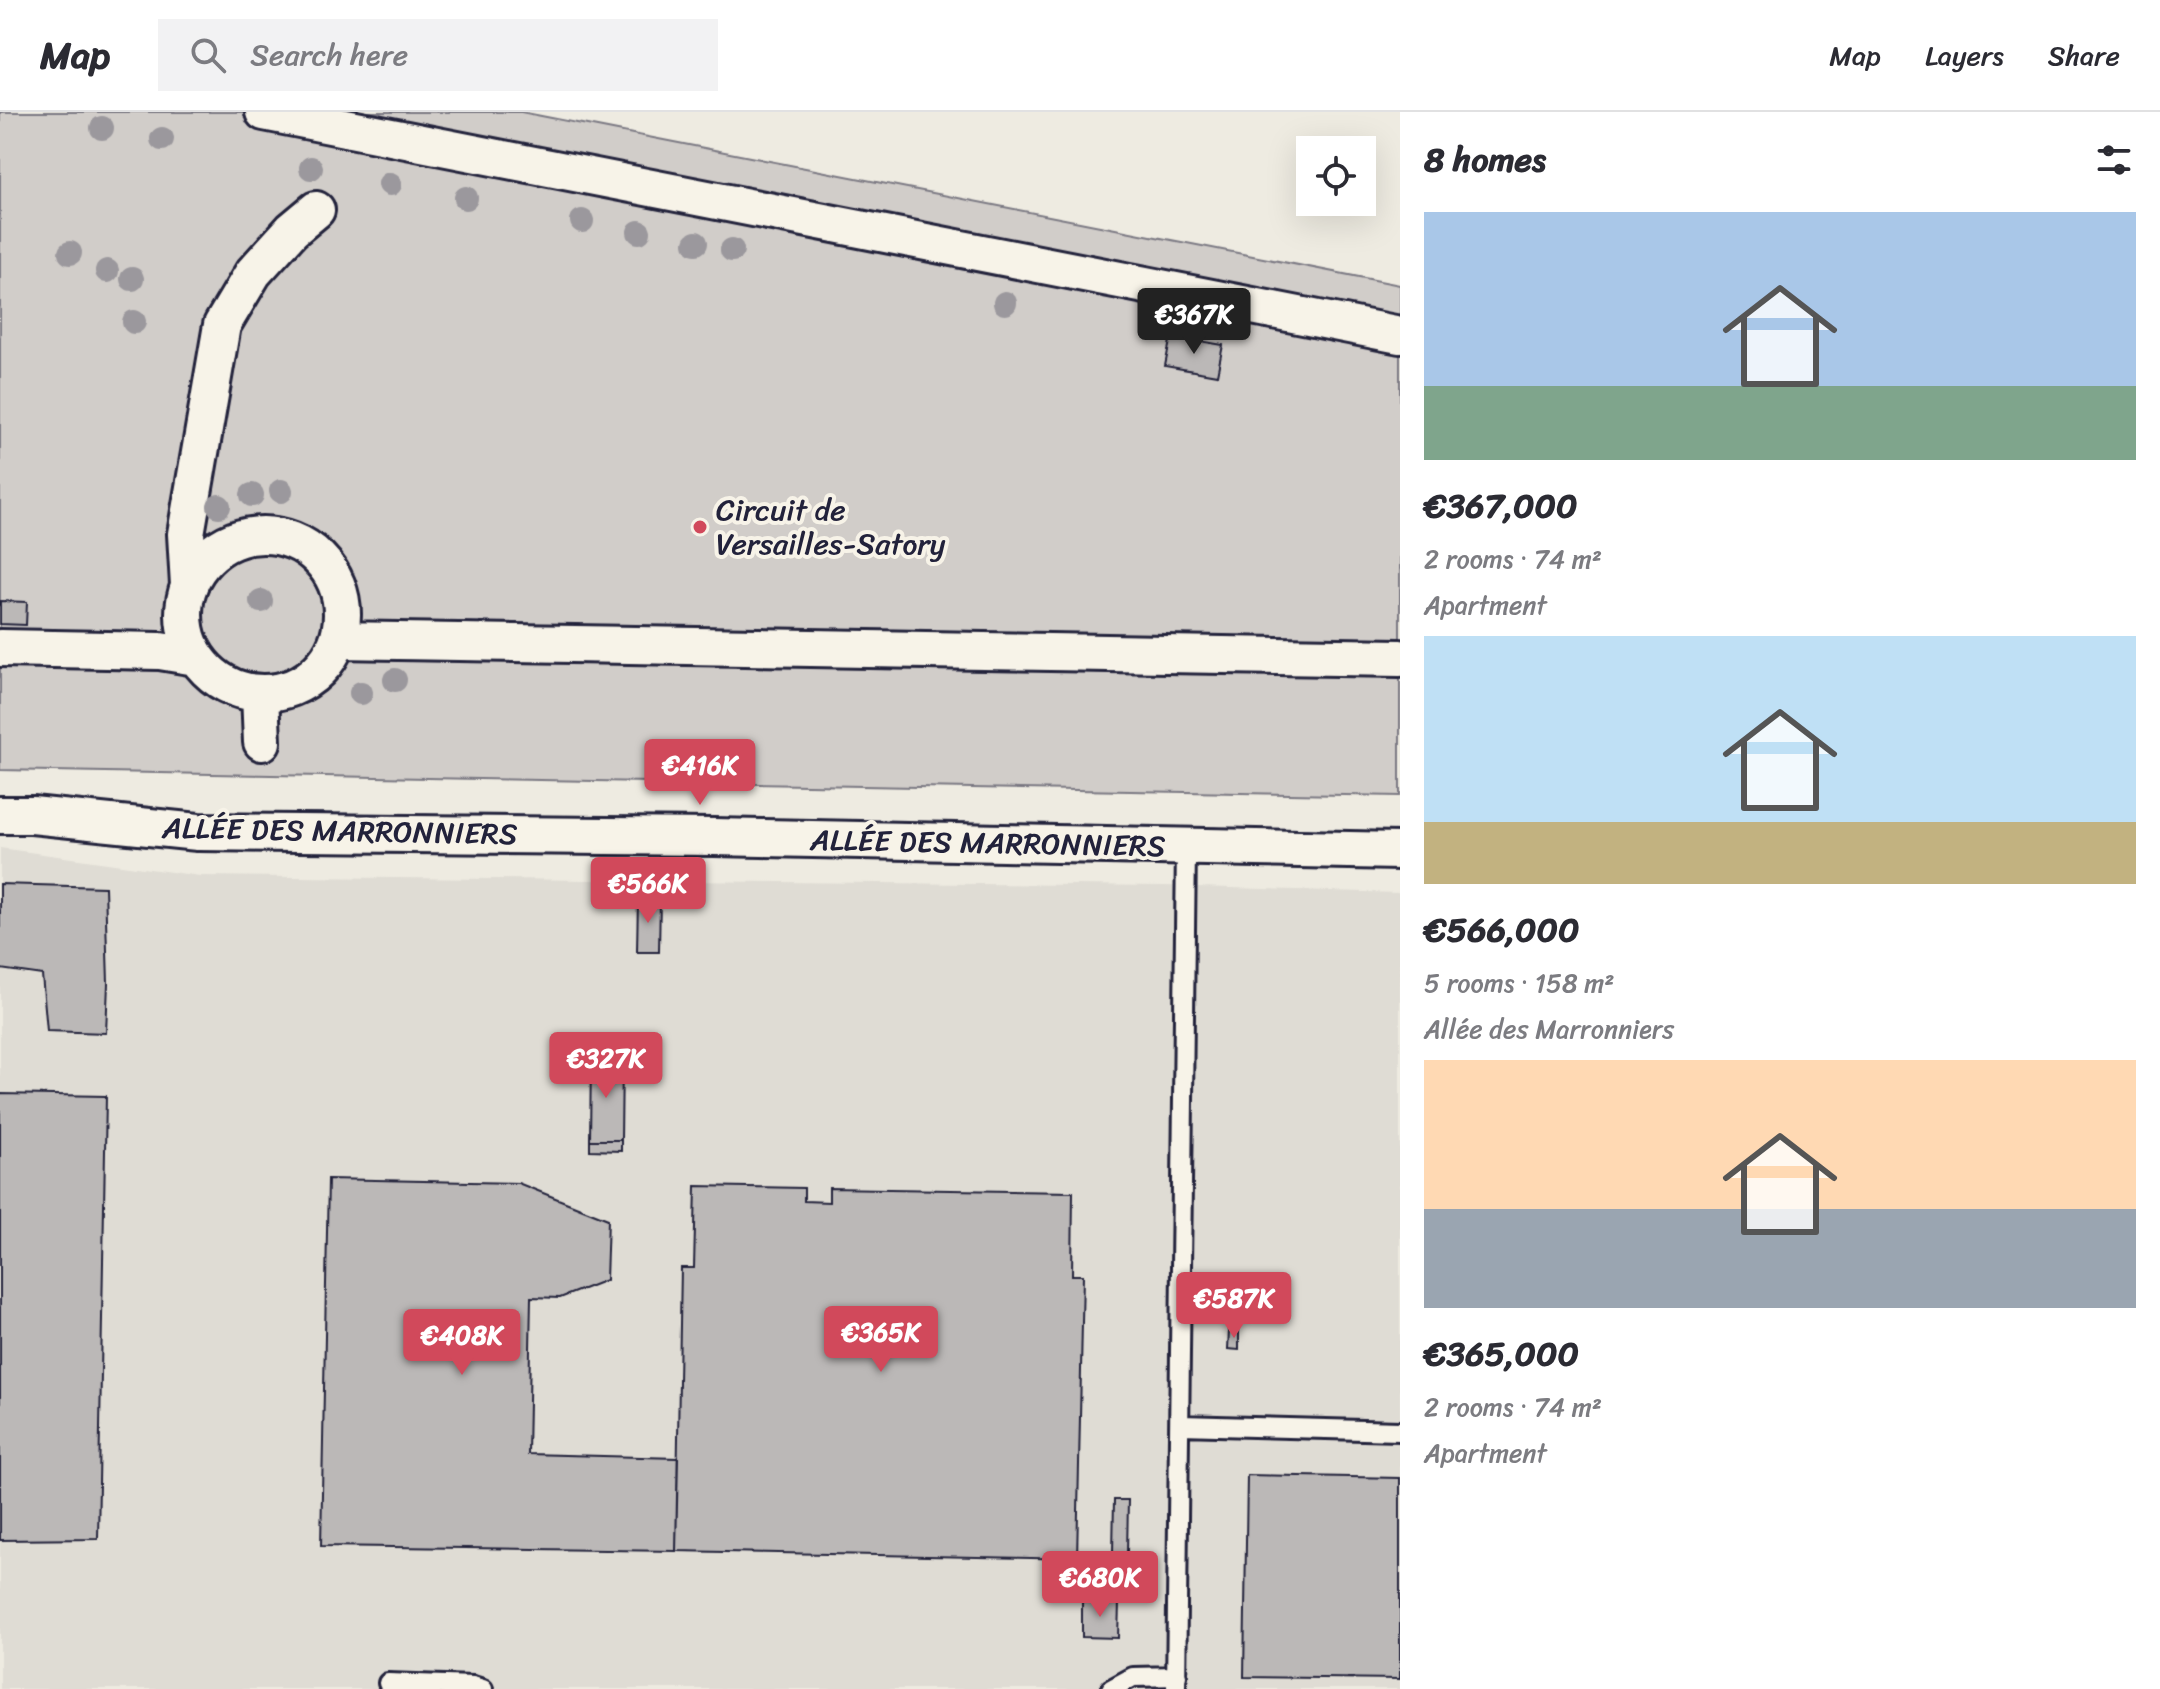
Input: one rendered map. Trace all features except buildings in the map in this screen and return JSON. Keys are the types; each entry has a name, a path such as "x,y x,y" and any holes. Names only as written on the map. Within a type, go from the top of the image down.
{"street":[{"path":"264,112 1400,335"},
{"path":"189,585 204,562 225,545 251,536 278,536 303,546 324,563 337,587 343,613 338,640 326,662 308,680 285,690 260,694 235,689 213,677 196,657 186,635 183,609 189,585 186,534 222,325 253,273 292,230 316,210"},
{"path":"338,640 1400,658"},
{"path":"0,648 160,651 196,657"},
{"path":"260,694 262,742"},
{"name":"ALLÉE DES MARRONNIERS","path":"0,815 32,815 198,832 679,837 1400,851"}],"lane":[{"path":"1111,1689 1133,1677 1176,1682 1186,847"},
{"path":"1181,1425 1400,1431"},
{"path":"388,1683 483,1689"}],"shaded area":[{"name":"Circuit de Versailles-Satory","path":"0,112 521,112 1400,285 1400,796 0,770"},
{"path":"0,848 200,876 1164,886 1400,893 1400,1689 0,1689"}],"place":[{"name":"Circuit de Versailles-Satory","path":"700,527"}]}
